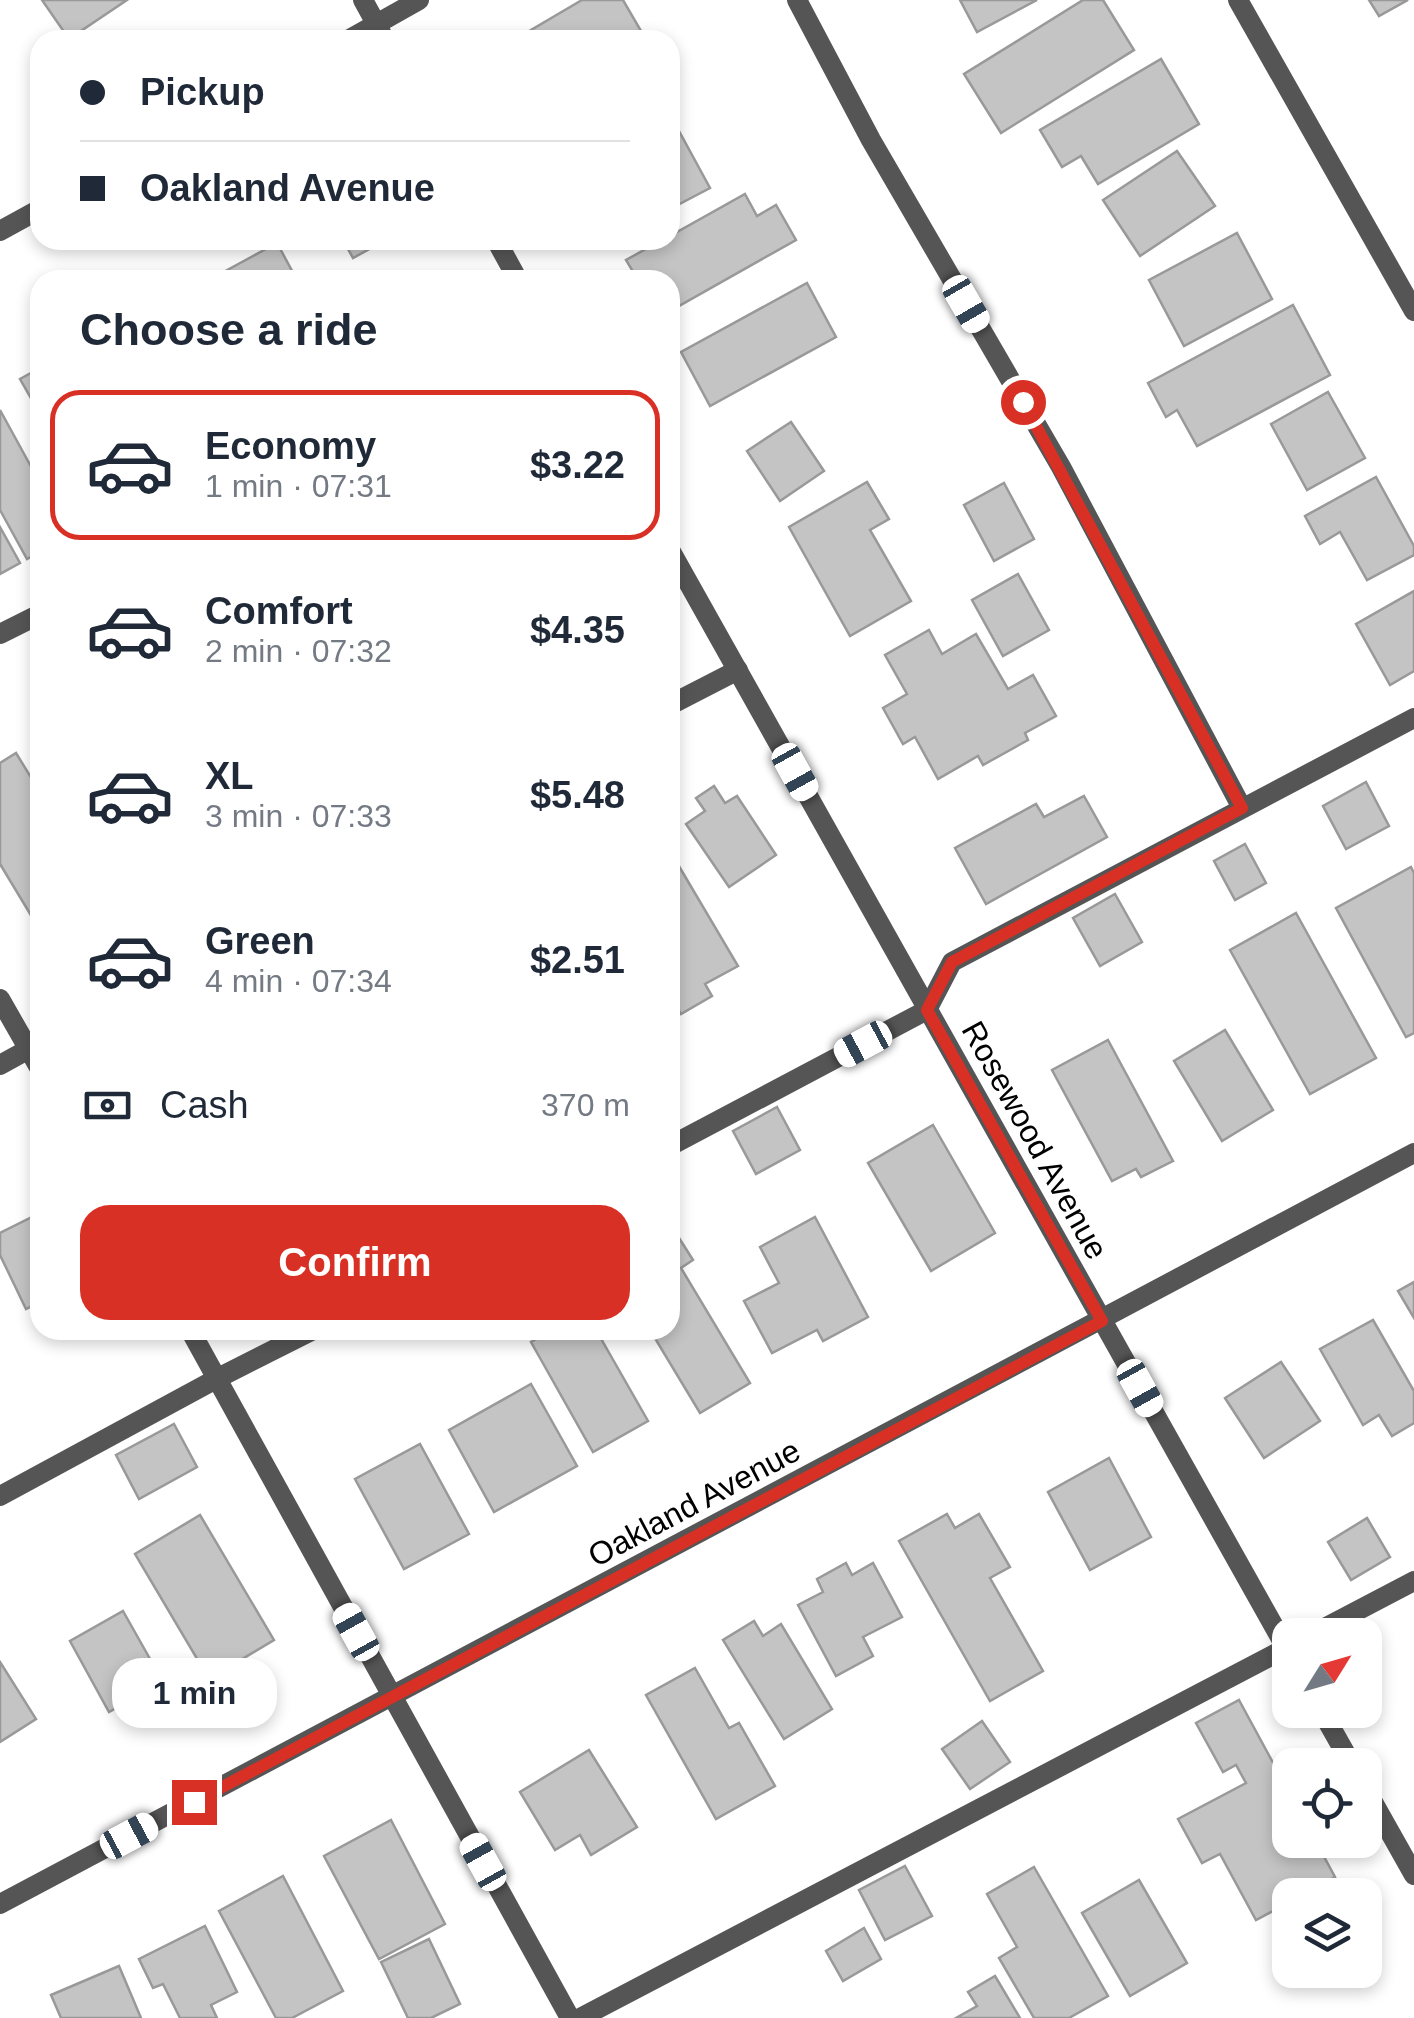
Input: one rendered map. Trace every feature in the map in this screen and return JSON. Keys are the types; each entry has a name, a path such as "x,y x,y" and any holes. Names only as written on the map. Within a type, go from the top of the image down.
{"street":[{"path":"363,0 380,30"},
{"path":"383,30 419,0"},
{"path":"797,0 871,140 1061,468 1242,808"},
{"path":"1238,0 1414,310"},
{"path":"0,231 30,214"},
{"name":"Rosewood Avenue","path":"680,568 1272,1620"},
{"path":"0,634 30,619"},
{"path":"680,700 738,670"},
{"path":"680,1141 927,1010 952,962 1414,718"},
{"path":"0,999 30,1040"},
{"path":"0,1065 30,1048"},
{"name":"Oakland Avenue","path":"0,1904 1414,1153"},
{"path":"196,1340 570,2018"},
{"path":"0,1496 294,1340"},
{"path":"1343,1618 1414,1581"},
{"path":"580,2018 1272,1659"},
{"path":"1382,1819 1414,1876"}],"building":[{"path":"42,0 127,0 82,30 63,30"},
{"path":"582,0 623,0 640,30 531,30"},
{"path":"960,0 1037,0 977,32"},
{"path":"1083,0 1103,0 1134,50 1001,133 964,74"},
{"path":"1369,0 1408,0 1379,16"},
{"path":"1161,59 1199,124 1098,184 1081,156 1062,167 1040,130"},
{"path":"680,133 710,188 680,204"},
{"path":"1177,151 1215,206 1140,256 1103,200"},
{"path":"745,194 757,216 776,205 796,240 680,305 680,270 632,270 626,260 644,250 680,250 680,230"},
{"path":"1237,233 1272,299 1184,346 1149,280"},
{"path":"264,250 281,250 292,270 227,270"},
{"path":"349,250 368,250 353,258"},
{"path":"807,283 836,337 710,406 681,352"},
{"path":"1293,305 1330,375 1197,446 1177,410 1166,417 1148,383"},
{"path":"30,374 30,396 20,379"},
{"path":"1328,392 1365,458 1307,490 1271,424"},
{"path":"0,410 30,465 30,557 27,559 0,510"},
{"path":"791,422 824,471 780,501 747,451"},
{"path":"1376,477 1414,546 1414,555 1367,580 1340,532 1320,544 1305,516"},
{"path":"867,482 889,519 870,530 911,601 850,636 789,527"},
{"path":"1004,483 1034,539 994,561 964,505"},
{"path":"0,527 20,563 0,574"},
{"path":"1018,574 1049,630 1003,656 972,600"},
{"path":"1414,591 1414,671 1390,685 1356,624"},
{"path":"929,630 942,654 976,634 1008,689 1033,675 1056,716 1025,733 1028,740 983,765 978,756 938,779 915,737 903,744 883,708 907,694 885,655"},
{"path":"16,753 30,776 30,914 0,864 0,763"},
{"path":"1366,782 1389,826 1346,849 1323,806"},
{"path":"714,786 725,803 737,796 776,855 729,887 686,824 705,811 696,798"},
{"path":"1084,796 1107,837 986,904 955,848 1036,804 1044,817"},
{"path":"1245,844 1266,883 1235,900 1214,861"},
{"path":"1411,867 1414,1033 1406,1037 1336,908"},
{"path":"680,868 738,966 705,984 712,996 681,1014"},
{"path":"1115,894 1142,942 1100,966 1073,918"},
{"path":"1296,913 1376,1058 1310,1094 1230,950"},
{"path":"1225,1030 1273,1110 1222,1141 1174,1061"},
{"path":"1108,1040 1173,1161 1141,1177 1136,1169 1112,1181 1052,1070"},
{"path":"777,1107 800,1150 756,1174 733,1131"},
{"path":"933,1125 995,1233 931,1271 868,1163"},
{"path":"815,1217 868,1317 823,1341 817,1330 772,1353 744,1301 779,1283 760,1247"},
{"path":"30,1218 30,1307 26,1309 0,1255 0,1233"},
{"path":"680,1239 693,1260 681,1268 750,1383 700,1413 656,1340 680,1340"},
{"path":"1414,1282 1414,1318 1398,1291"},
{"path":"1373,1320 1414,1391 1414,1423 1392,1436 1379,1415 1363,1425 1320,1349"},
{"path":"602,1340 648,1421 593,1452 531,1342"},
{"path":"1281,1362 1320,1421 1264,1458 1225,1398"},
{"path":"531,1384 577,1466 494,1512 449,1430"},
{"path":"174,1424 197,1467 139,1499 116,1455"},
{"path":"420,1444 469,1534 404,1569 355,1479"},
{"path":"1109,1458 1151,1537 1090,1570 1048,1492"},
{"path":"947,1514 955,1528 979,1514 1010,1567 990,1578 1043,1671 990,1701 899,1541"},
{"path":"200,1515 274,1640 209,1679 135,1554"},
{"path":"1367,1518 1390,1557 1351,1580 1328,1542"},
{"path":"846,1563 852,1575 873,1563 902,1617 863,1637 873,1656 836,1676 798,1605 823,1592 817,1579"},
{"path":"123,1611 163,1682 109,1712 70,1641"},
{"path":"754,1621 763,1636 781,1624 832,1709 784,1739 723,1640"},
{"path":"0,1662 36,1719 0,1742"},
{"path":"695,1668 729,1728 739,1723 775,1786 716,1819 646,1695"},
{"path":"1239,1700 1272,1761 1272,1858 1325,1858 1335,1877 1272,1878 1272,1912 1256,1920 1220,1854 1202,1863 1178,1819 1246,1783 1236,1765 1223,1772 1196,1723"},
{"path":"982,1721 1010,1762 970,1789 942,1749"},
{"path":"589,1750 637,1827 591,1855 580,1835 555,1850 520,1792"},
{"path":"391,1820 445,1924 379,1959 324,1856"},
{"path":"905,1866 932,1916 885,1940 859,1890"},
{"path":"1034,1867 1108,1996 1069,2018 1034,2018 999,1958 1017,1947 987,1894"},
{"path":"283,1876 343,1991 292,2018 276,2018 219,1911"},
{"path":"1139,1880 1187,1963 1130,1996 1082,1913"},
{"path":"205,1926 237,1992 211,2005 217,2018 180,2018 163,1984 153,1988 139,1959"},
{"path":"864,1928 881,1959 843,1981 826,1951"},
{"path":"429,1939 460,2004 431,2018 408,2018 381,1962"},
{"path":"119,1966 141,2018 61,2018 51,1995"},
{"path":"995,1976 1020,2018 956,2018 977,2006 968,1992"}],"route":[{"path":"194,1802 1102,1321 927,1010 952,962 1242,808 1023,402"}]}
